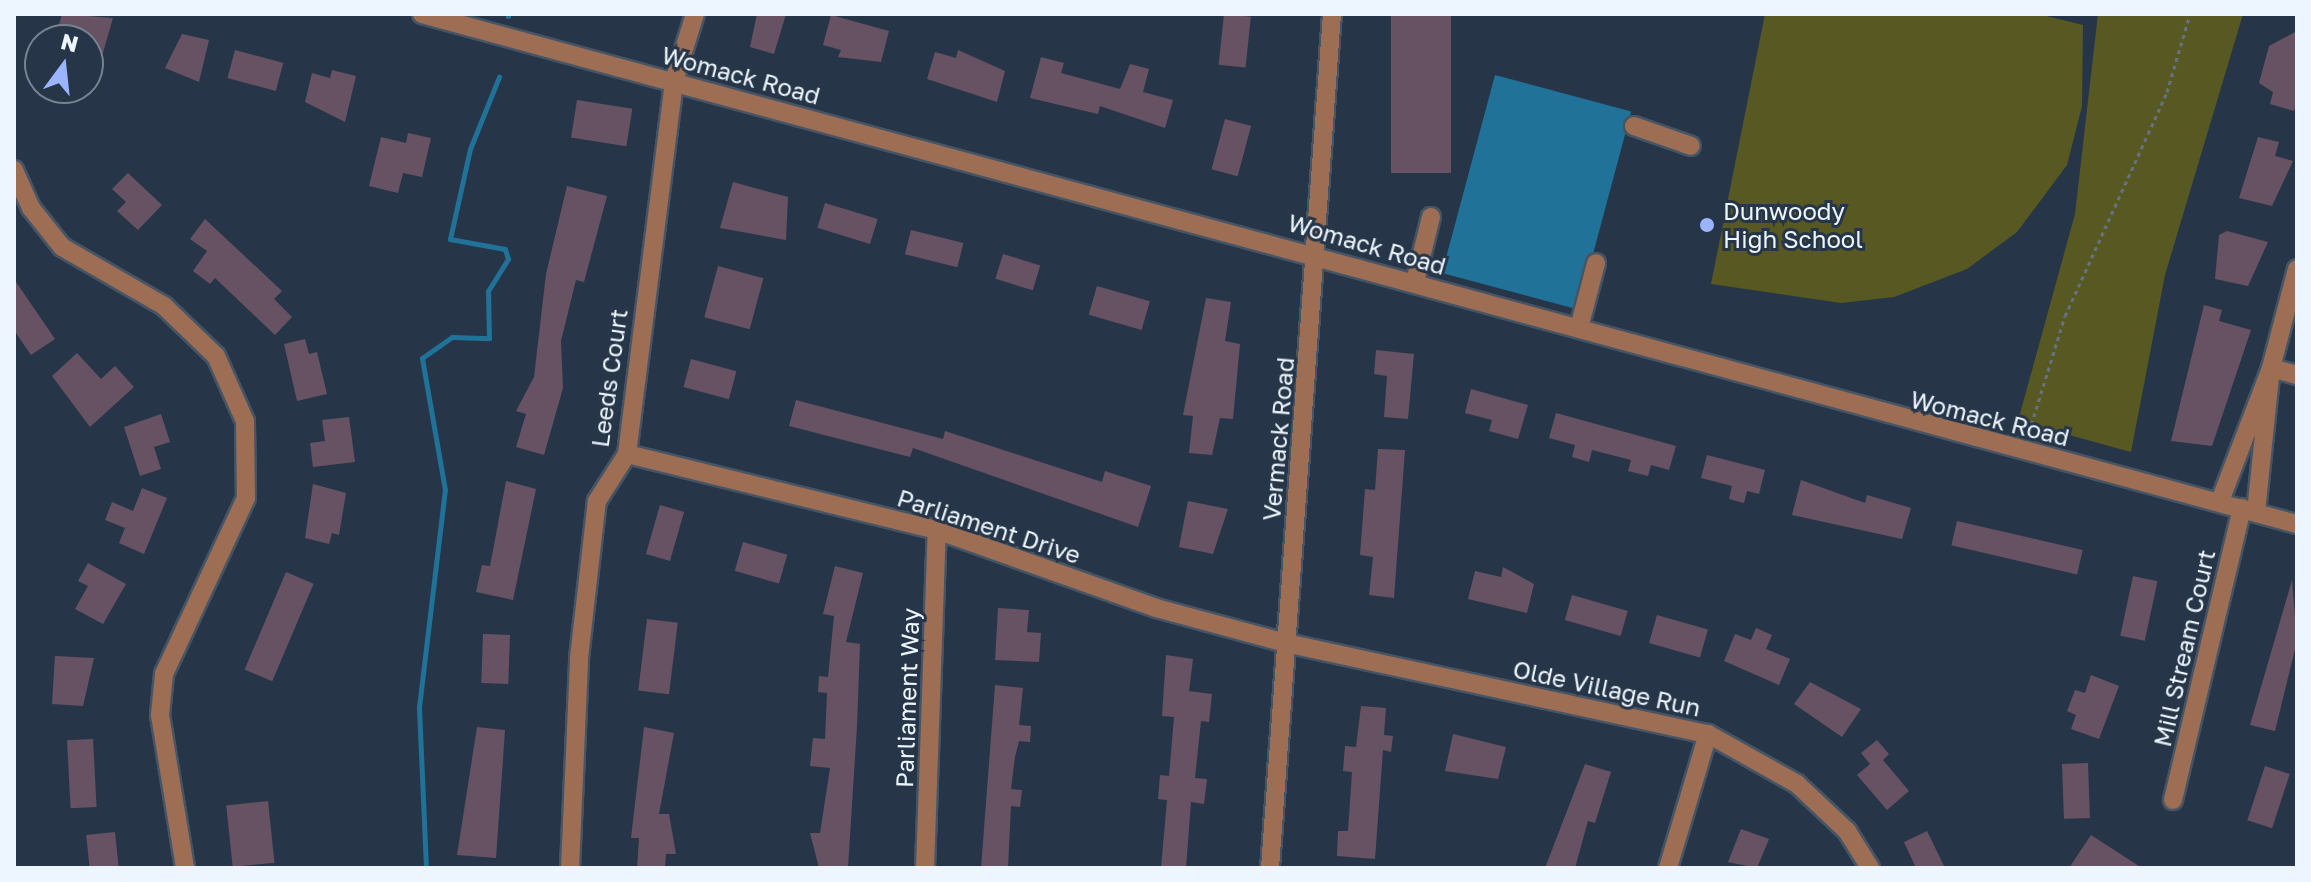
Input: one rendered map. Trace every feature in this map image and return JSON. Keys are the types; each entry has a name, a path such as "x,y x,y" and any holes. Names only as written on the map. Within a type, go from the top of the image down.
{"street":[{"name":"Womack Road","path":"422,14 1319,255 2297,524"},
{"name":"Leeds Court","path":"570,868 579,658 597,501 627,454 674,81 695,14"},
{"name":"Vermack Road","path":"1270,868 1319,255 1332,14"},
{"path":"1634,126 1691,146"},
{"path":"14,170 31,208 62,247 164,306 216,356 245,421 246,498 164,674 160,715 185,868"},
{"path":"1415,282 1431,217"},
{"path":"1579,328 1596,263"},
{"path":"2220,501 2235,469 2251,408 2271,368 2297,269"},
{"path":"2271,368 2297,375"},
{"name":"Mill Stream Court","path":"2173,800 2268,437 2271,368"},
{"name":"Parliament Drive","path":"627,454 937,530 1156,608 1286,643"},
{"path":"2235,469 2257,474"},
{"name":"Parliament Way","path":"925,868 937,530"},
{"name":"Olde Village Run","path":"1286,643 1708,734 1797,784 1847,831 1870,868"},
{"path":"1668,868 1708,734"}],"path":[{"path":"2023,451 2065,316 2167,92 2190,14"}],"shaded area":[{"path":"1765,14 2038,14 2083,25 2082,106 2067,165 2017,232 1967,269 1894,297 1841,303 1711,284"},
{"path":"2098,14 2243,14 2165,275 2131,452 2018,421 2075,214"}],"water":[{"path":"1495,75 1631,111 1578,310 1442,273"}],"building":[{"path":"62,14 113,18 104,49 104,24 59,24"},
{"path":"757,14 786,14 774,54 750,47"},
{"path":"1224,14 1251,17 1246,68 1219,65"},
{"path":"1391,14 1451,14 1451,173 1391,173"},
{"path":"831,15 889,31 881,62 838,57 841,50 823,45"},
{"path":"2297,31 2297,101 2294,111 2270,104 2273,92 2259,83 2269,46"},
{"path":"182,34 209,40 199,82 165,68"},
{"path":"235,50 283,63 276,91 227,78"},
{"path":"958,50 1005,71 997,102 927,79 935,52 956,58"},
{"path":"1041,57 1064,63 1061,73 1120,89 1130,64 1149,69 1143,92 1173,100 1165,128 1100,106 1098,114 1030,98"},
{"path":"332,70 356,76 345,122 305,102 312,73 330,78"},
{"path":"577,100 632,109 626,146 571,138"},
{"path":"1225,119 1251,126 1238,176 1212,169"},
{"path":"408,133 431,138 422,177 403,173 398,193 369,186 381,137 406,143"},
{"path":"2258,137 2279,142 2275,156 2293,161 2272,206 2239,198"},
{"path":"128,173 162,205 138,230 117,211 126,202 112,189"},
{"path":"733,182 788,197 786,240 720,228"},
{"path":"567,186 607,196 584,282 576,280 561,341 563,388 544,455 516,447 526,414 516,411 534,377 546,274"},
{"path":"825,203 878,219 870,244 817,228"},
{"path":"205,219 282,291 274,299 292,317 275,335 215,278 210,284 193,271 207,251 190,239"},
{"path":"911,230 963,243 957,267 905,254"},
{"path":"2227,231 2268,242 2248,286 2215,279 2219,235"},
{"path":"1003,254 1040,265 1033,290 995,279"},
{"path":"718,266 763,278 750,329 704,317"},
{"path":"14,279 55,339 31,355 14,330"},
{"path":"1097,286 1150,301 1142,330 1089,315"},
{"path":"1206,298 1231,302 1225,341 1240,344 1233,419 1220,418 1212,455 1189,453 1193,416 1183,415"},
{"path":"2204,305 2222,310 2219,321 2251,330 2212,446 2171,441"},
{"path":"305,339 309,354 317,352 327,394 297,401 284,344"},
{"path":"1376,350 1414,354 1408,419 1384,417 1387,376 1374,374"},
{"path":"77,353 101,379 115,366 134,387 90,427 52,376"},
{"path":"691,359 736,371 729,399 683,387"},
{"path":"1471,389 1528,405 1518,439 1489,431 1492,420 1465,413"},
{"path":"796,400 943,439 945,431 1102,482 1105,471 1151,486 1138,527 913,448 910,457 789,426"},
{"path":"1556,413 1676,446 1669,470 1651,465 1648,476 1628,471 1631,460 1592,450 1589,462 1572,457 1575,445 1549,438"},
{"path":"161,414 170,442 154,447 161,469 140,476 124,427"},
{"path":"349,417 355,462 313,467 310,443 325,441 322,420"},
{"path":"1378,449 1405,450 1394,598 1369,595 1373,557 1360,555 1365,489 1375,490"},
{"path":"1707,455 1765,470 1759,494 1747,491 1744,503 1729,499 1732,486 1701,478"},
{"path":"1801,480 1865,503 1867,495 1911,508 1902,539 1792,515"},
{"path":"506,481 536,489 513,600 476,592 482,565 490,566"},
{"path":"313,484 346,493 339,535 332,533 329,544 305,538"},
{"path":"142,488 167,498 144,554 119,543 125,528 105,520 112,502 133,511"},
{"path":"1188,501 1228,509 1213,554 1179,547"},
{"path":"660,505 684,512 670,561 646,554"},
{"path":"1957,521 2083,550 2077,574 1951,545"},
{"path":"743,542 787,555 779,584 735,571"},
{"path":"88,563 126,584 103,624 75,609 88,586 78,581"},
{"path":"835,566 863,573 846,642 860,644 857,726 848,868 819,868 810,833 820,833 830,768 810,766 813,738 825,739 827,693 818,692 819,676 828,677 834,616 823,614"},
{"path":"1503,567 1534,584 1527,613 1468,599 1475,571 1501,577"},
{"path":"286,572 314,584 272,681 245,670"},
{"path":"2133,576 2157,581 2145,641 2120,636"},
{"path":"2292,580 2297,641 2275,731 2250,725"},
{"path":"1572,595 1628,611 1621,636 1565,620"},
{"path":"998,608 1029,610 1027,632 1041,633 1039,662 995,660"},
{"path":"1657,615 1708,630 1700,657 1649,643"},
{"path":"647,619 678,623 669,694 638,690"},
{"path":"1756,628 1772,635 1766,649 1790,659 1779,685 1724,661 1735,634 1751,640"},
{"path":"483,634 510,635 508,684 481,683"},
{"path":"1166,655 1193,659 1189,691 1212,694 1209,722 1201,721 1195,778 1207,779 1204,804 1191,802 1186,868 1161,868 1167,800 1158,799 1160,775 1169,776 1174,717 1162,716"},
{"path":"55,656 94,658 83,706 52,704"},
{"path":"2091,675 2119,686 2099,739 2071,729 2076,715 2067,711 2075,690 2085,693"},
{"path":"1810,682 1861,709 1842,737 1794,704"},
{"path":"995,685 1023,688 1019,725 1031,726 1030,742 1019,741 1015,757 1011,789 1022,790 1020,807 1011,806 1008,868 981,868"},
{"path":"1361,706 1386,708 1384,735 1393,736 1391,752 1383,750 1375,859 1337,856 1338,831 1348,831 1352,772 1343,771 1345,746 1356,747"},
{"path":"477,727 505,730 496,858 457,855"},
{"path":"644,727 674,733 659,814 669,814 676,854 666,854 665,868 637,868 639,838 631,838"},
{"path":"1453,734 1506,747 1498,779 1445,771"},
{"path":"93,739 97,807 71,808 67,740"},
{"path":"1877,740 1889,754 1883,760 1909,791 1887,810 1857,775 1870,764 1861,753"},
{"path":"2088,763 2090,818 2064,819 2062,764"},
{"path":"1585,764 1611,772 1595,823 1588,821 1575,868 1545,868"},
{"path":"2265,766 2290,774 2272,828 2247,820"},
{"path":"268,801 274,863 233,867 226,805"},
{"path":"1741,829 1769,839 1757,868 1728,862"},
{"path":"1927,831 1945,868 1916,868 1904,842"},
{"path":"115,832 119,868 90,868 86,835"},
{"path":"2091,835 2142,868 2069,868"}],"waterway":[{"path":"426,868 419,707 445,490 422,358 452,337 489,338 488,291 508,259 505,249 450,239 470,149 499,77"}],"place":[{"name":"Dunwoody High School","path":"1707,225"}]}
